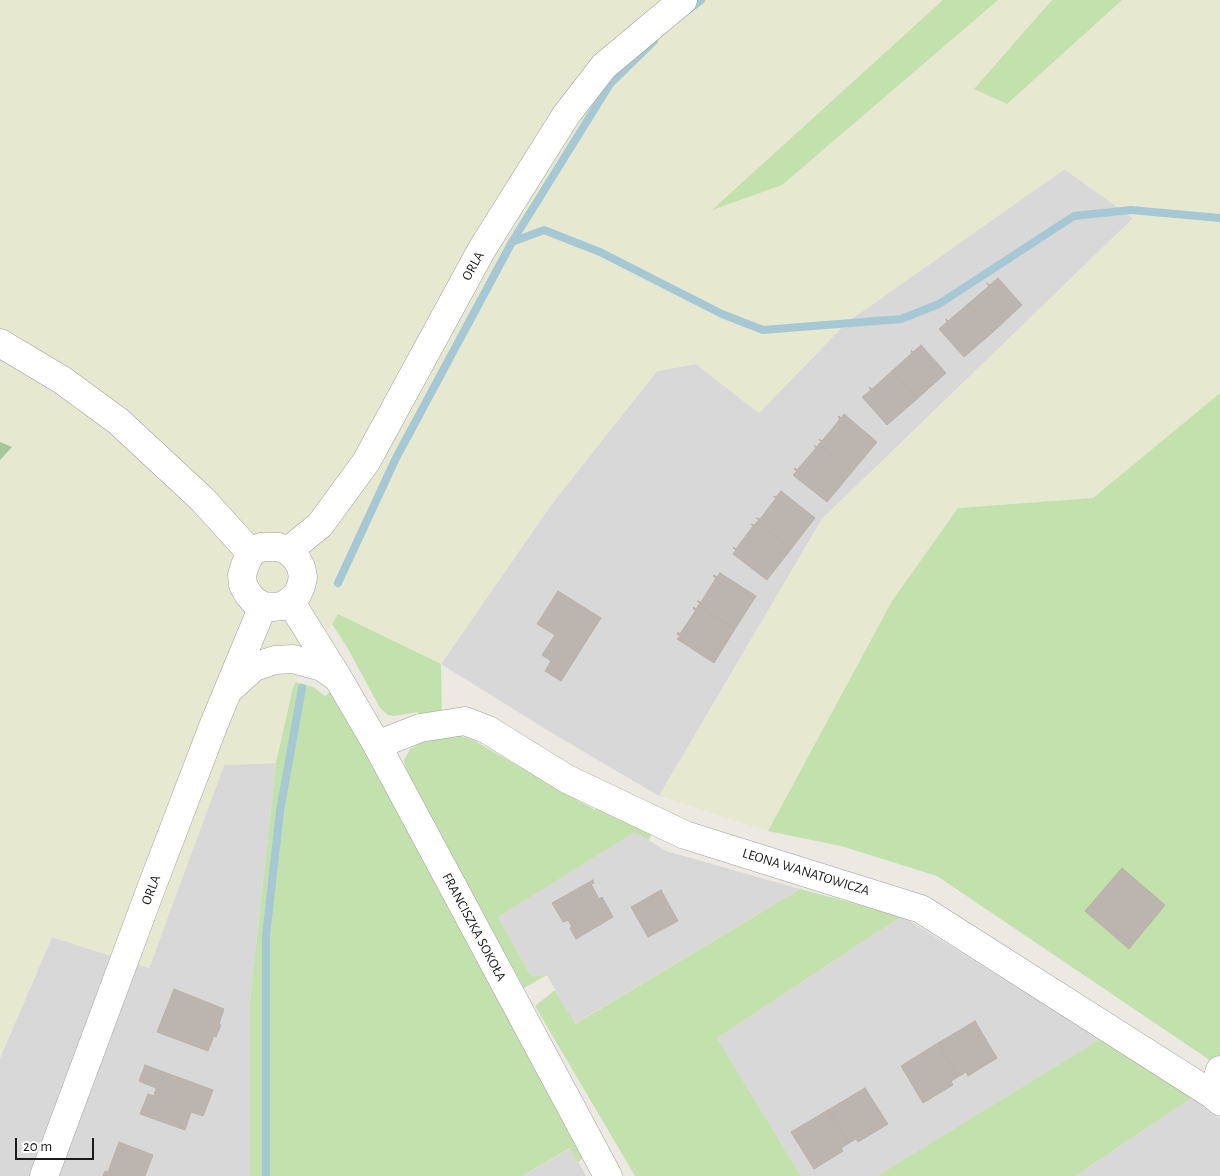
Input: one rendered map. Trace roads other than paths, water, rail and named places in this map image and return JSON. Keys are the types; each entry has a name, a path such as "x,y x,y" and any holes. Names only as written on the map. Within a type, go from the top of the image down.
{"street":[{"name":"ORLA","path":"288,551 320,525 366,462 482,250 566,115 604,66 683,0"},
{"path":"0,343 62,380 118,421 202,499 251,553"},
{"path":"262,547 279,547 288,551 296,558 301,567 303,577 297,595 282,606 263,606 254,601 243,585 242,575 251,553 262,547"},
{"name":"FRANCISZKA SOKOŁA","path":"290,601 377,745 608,1176"},
{"name":"ORLA","path":"44,1176 142,913 263,606"},
{"path":"228,691 254,667 275,660 293,659 322,667 338,678"},
{"name":"LEONA WANATOWICZA","path":"377,745 420,728 464,721 488,730 567,779 685,835 921,908 1218,1089"}],"waterway":[{"path":"688,10 701,0"},
{"path":"338,583 396,458 512,242 610,84 654,41"},
{"path":"512,242 544,230 600,252 722,314 763,330 901,319 939,304 1074,216 1131,210 1220,218"},
{"path":"266,1176 266,936 280,811 302,688"}]}
